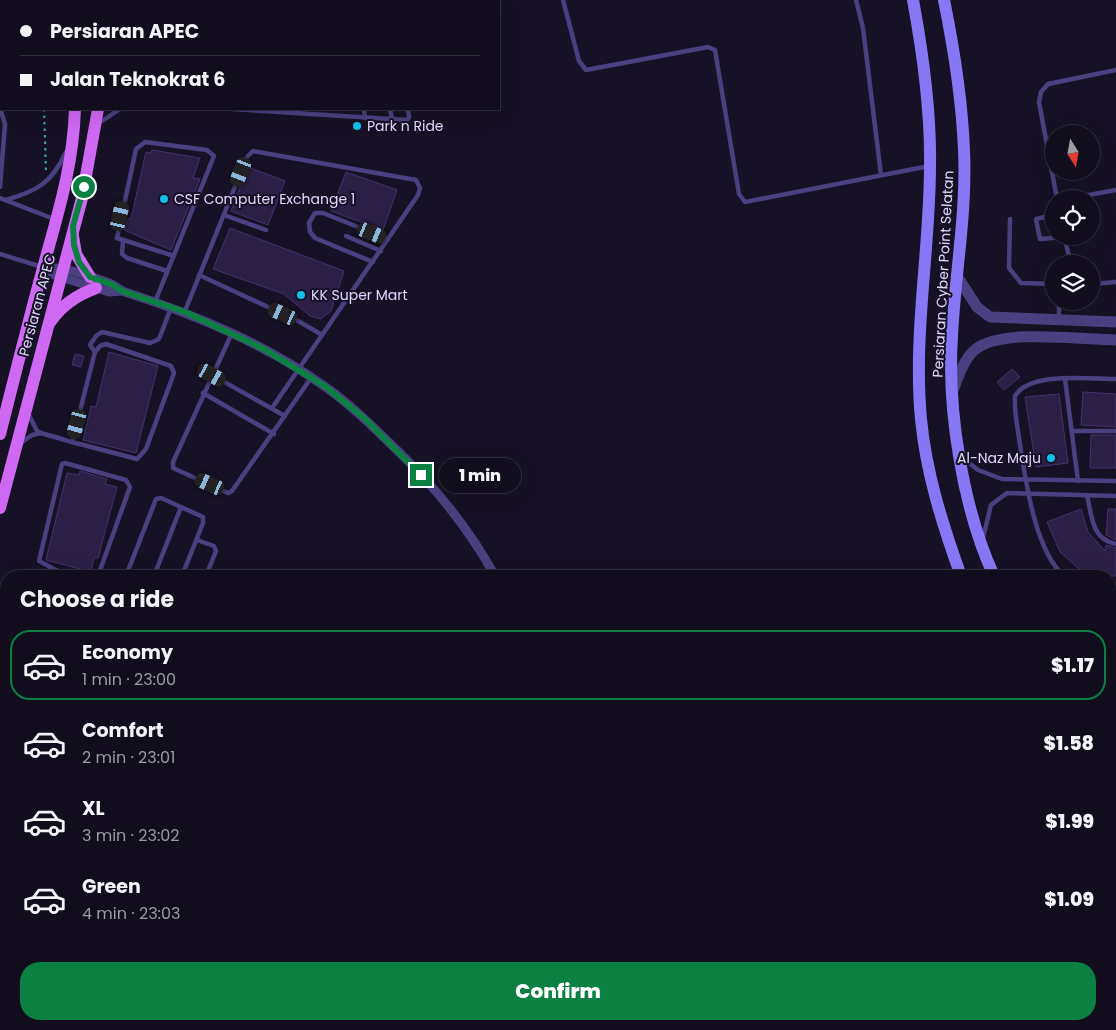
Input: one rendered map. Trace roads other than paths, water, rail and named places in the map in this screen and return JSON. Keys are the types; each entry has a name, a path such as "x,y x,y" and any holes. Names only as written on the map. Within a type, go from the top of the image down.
{"main road":[{"name":"Persiaran Cyber Point Selatan","path":"912,0 920,41 930,132 930,166 918,354 921,419 926,452 942,524 959,570"},
{"name":"Persiaran Cyber Point Selatan","path":"944,0 954,50 964,151 962,231 951,337 952,394 959,456 982,544 992,570"},
{"name":"Persiaran APEC","path":"0,434 66,188 75,110"},
{"name":"Persiaran APEC","path":"0,508 73,226 82,198 100,110"},
{"path":"90,154 99,123 100,110"},
{"path":"46,329 57,312 93,282 76,254 73,226"}],"street":[{"path":"43,268 93,282 109,292 122,291 185,312 232,333 326,387 364,418 421,475 451,511 491,570"},
{"path":"957,276 977,306 990,317 1116,322"},
{"path":"952,394 967,359 974,350 990,341 1010,337 1116,340"}],"lane":[{"path":"563,0 580,61 586,70 708,47 715,50 739,194 743,201 749,202 930,166"},
{"path":"856,0 863,28 881,175"},
{"path":"1055,190 1039,102 1041,92 1048,84 1116,70"},
{"path":"0,187 5,124 1,110"},
{"path":"99,123 118,110"},
{"path":"282,110 310,111 337,116 392,120 409,119 408,110"},
{"path":"336,110 337,116"},
{"path":"364,110 365,118"},
{"path":"390,110 392,120"},
{"path":"6,200 34,191 47,182 62,159 74,128"},
{"path":"155,302 167,271 174,256 214,156 211,151 145,142 136,149 116,232 117,238 174,256"},
{"path":"185,312 247,157 253,151 416,180 420,188 418,195 272,408"},
{"path":"1100,193 1116,190"},
{"path":"0,198 58,220"},
{"path":"373,262 315,238 310,232 310,219 315,213 323,213 388,239"},
{"path":"224,215 266,230"},
{"path":"1045,217 1036,219 1040,239 1045,239"},
{"path":"1010,219 1009,268 1021,283 1045,284"},
{"path":"346,236 381,251"},
{"path":"124,241 122,254 127,258 167,271"},
{"path":"0,254 43,268"},
{"path":"199,276 300,322 322,335"},
{"path":"1100,283 1116,282"},
{"path":"95,352 90,345 96,336 102,332 150,343 155,342 159,339 172,307"},
{"path":"1059,310 1059,321"},
{"path":"232,333 203,393 173,462 173,468 228,493 232,491 274,434 311,378"},
{"path":"26,408 37,430 41,433 72,442 138,459 146,449 174,373 171,366 158,360 106,344 100,346 95,352 72,442"},
{"path":"212,375 285,416"},
{"path":"1059,570 1046,550 1028,493 1014,396 1022,386 1028,383 1065,379 1116,379"},
{"path":"1065,379 1078,481"},
{"path":"203,393 274,434"},
{"path":"1072,431 1116,431"},
{"path":"16,447 32,435 41,433"},
{"path":"959,456 978,470 994,477 1025,481 1116,481"},
{"path":"54,570 39,562 62,464 126,480 129,483 130,487 100,570"},
{"path":"982,544 988,512 995,500 1006,493 1116,496"},
{"path":"1087,495 1096,532 1105,541 1116,544"},
{"path":"128,570 156,499 161,498 203,517 203,523 184,570"},
{"path":"156,570 181,507"},
{"path":"197,540 214,546 216,551 208,570"}],"place":[{"name":"Park n Ride","path":"357,126"},
{"name":"CSF Computer Exchange 1","path":"164,199"},
{"name":"KK Super Mart","path":"301,295"},
{"name":"Al-Naz Maju","path":"1051,458"}]}
